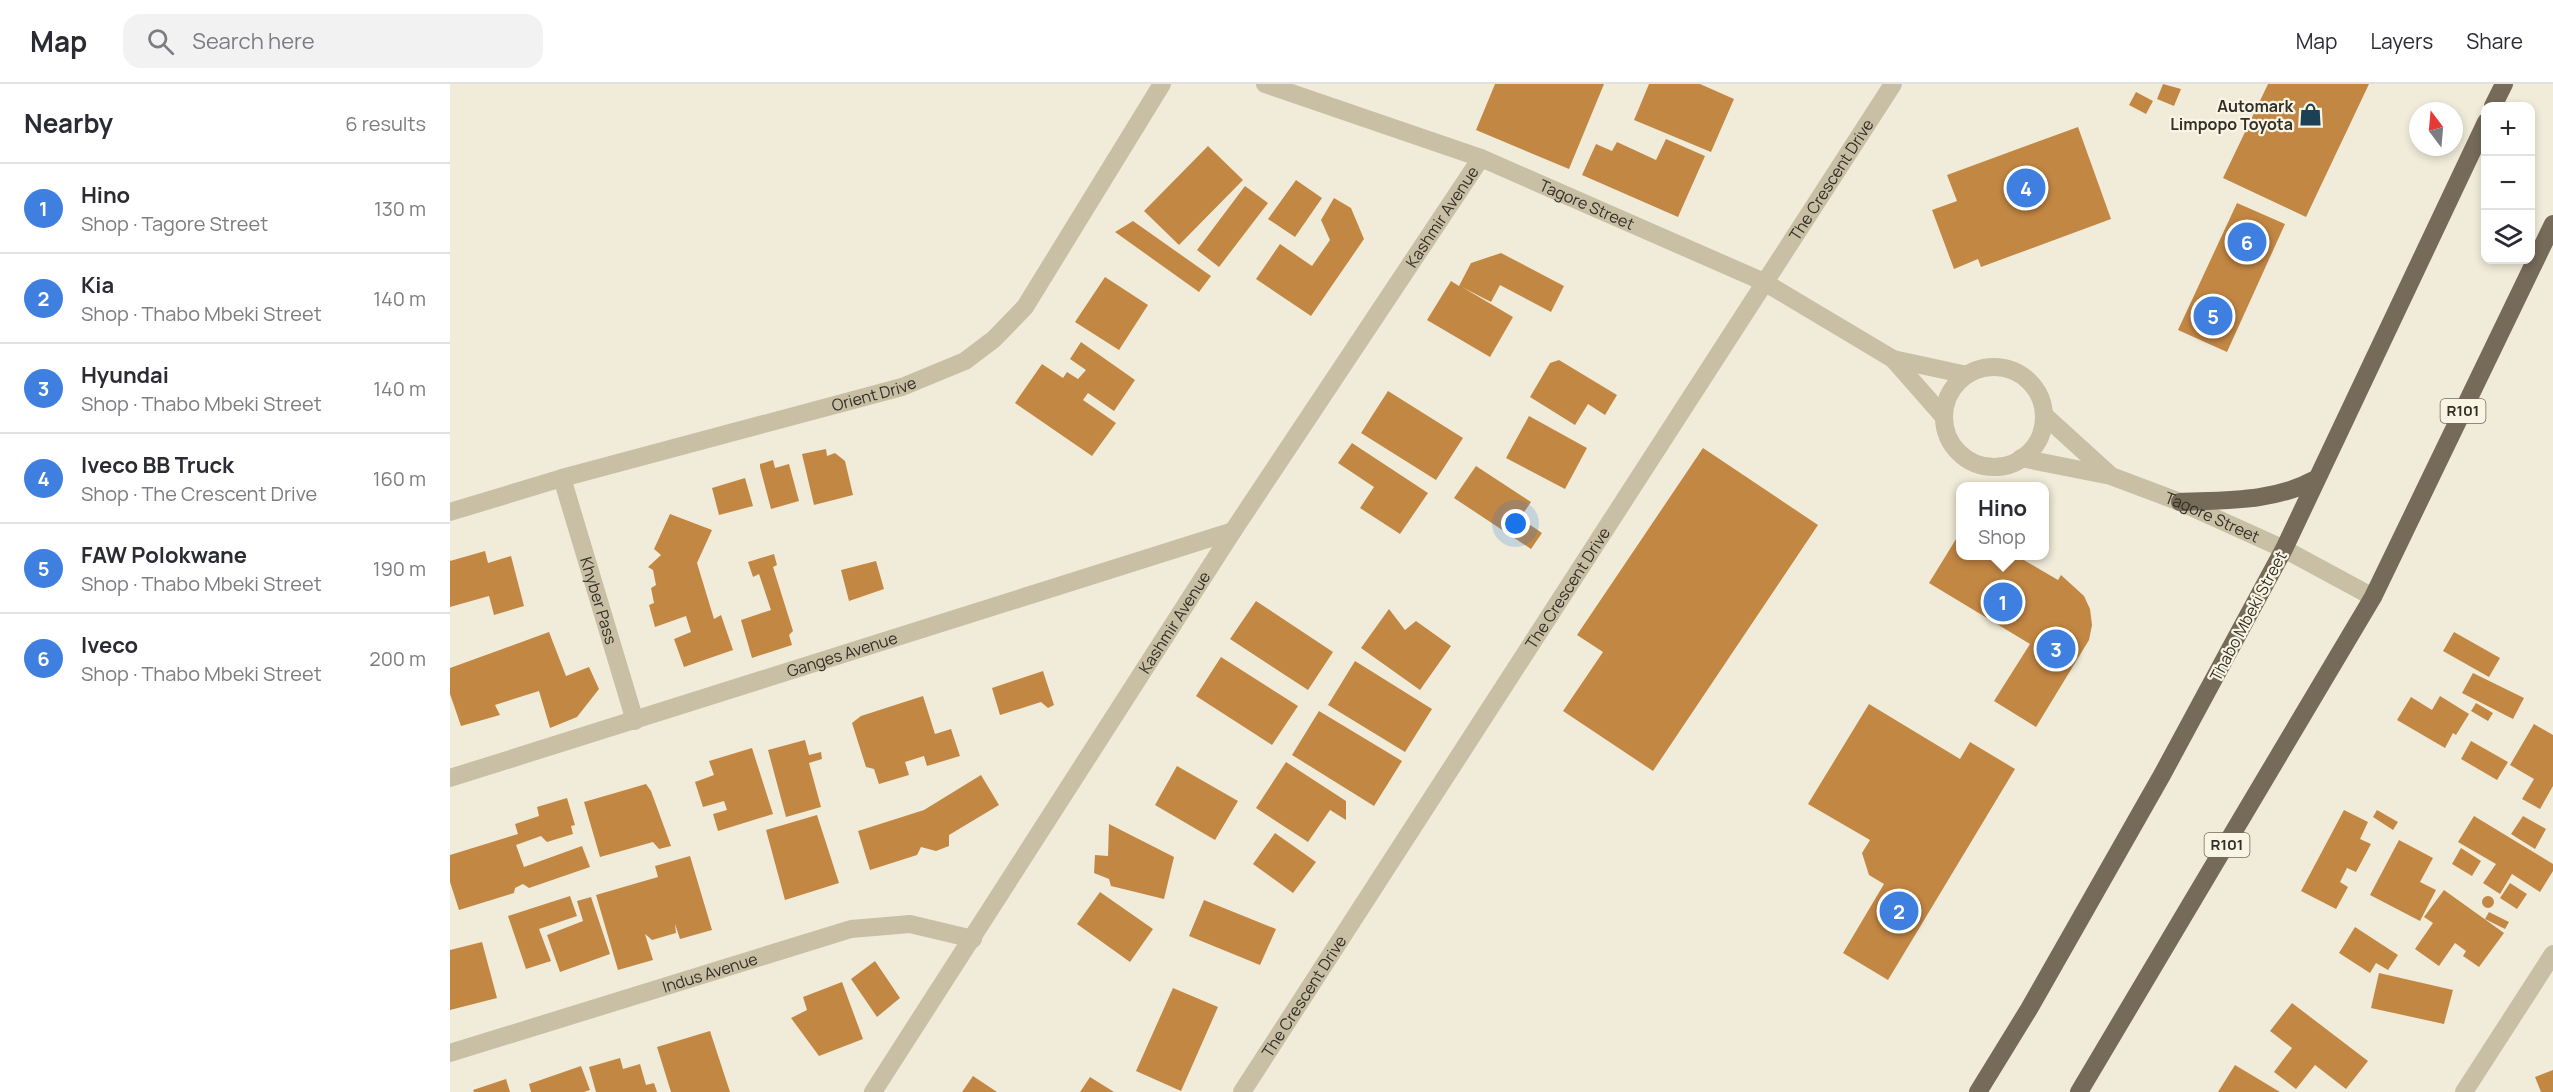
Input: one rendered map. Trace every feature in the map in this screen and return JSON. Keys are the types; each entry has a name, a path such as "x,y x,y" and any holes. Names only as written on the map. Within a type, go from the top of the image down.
{"main road":[{"path":"2495,102 2504,84"},
{"name":"Thabo Mbeki Street","path":"1978,1092 2029,1009 2162,775 2284,549 2481,132"},
{"name":"R101","path":"2079,1092 2373,597 2553,224"},
{"path":"2180,502 2249,499 2276,495 2300,488 2316,479"}],"street":[{"name":"Orient Drive","path":"450,512 562,478 902,387 965,361 994,339 1025,307 1161,84"},
{"name":"Tagore Street","path":"1265,84 1481,158 1764,282 1893,359 1944,417 1946,431 1952,444 1974,463 1999,466 2021,458 2111,476 2180,502 2284,549 2373,597"},
{"name":"The Crescent Drive","path":"1242,1092 1893,84"},
{"name":"Kashmir Avenue","path":"873,1092 1233,531 1481,158"},
{"name":"Tagore Street","path":"1893,359 1967,375 1982,368 1999,367 2017,373 2033,385 2039,394 2044,415 2111,476"},
{"path":"1944,417 1950,393 1967,375"},
{"path":"2021,458 2039,440 2044,415"},
{"name":"Khyber Pass","path":"562,478 635,721"},
{"name":"Ganges Avenue","path":"450,778 1233,531"},
{"name":"Indus Avenue","path":"450,1053 851,929 910,924 973,939"},
{"path":"2464,1092 2553,954"}],"building":[{"path":"1495,84 1604,84 1569,169 1476,130"},
{"path":"1649,84 1700,84 1734,99 1711,152 1634,120"},
{"path":"2163,84 2181,89 2174,106 2157,99"},
{"path":"2268,84 2369,84 2306,217 2223,178"},
{"path":"2136,92 2153,101 2146,114 2129,105"},
{"path":"2078,127 2111,219 1981,267 1978,259 1954,269 1932,210 1957,201 1947,175"},
{"path":"1666,139 1705,156 1678,217 1582,175 1596,144 1612,151 1617,142 1656,160"},
{"path":"1208,146 1243,180 1179,245 1144,211"},
{"path":"1296,180 1322,198 1295,237 1268,219"},
{"path":"1245,186 1268,203 1219,267 1197,250"},
{"path":"1334,198 1351,208 1364,239 1311,316 1256,279 1280,244 1312,266 1330,240 1321,220"},
{"path":"2237,203 2285,224 2227,352 2178,330"},
{"path":"1133,221 1211,276 1199,292 1115,232"},
{"path":"1501,253 1564,286 1551,312 1500,285 1491,302 1462,287 1513,317 1490,357 1427,320 1451,281 1459,286 1471,263"},
{"path":"1105,277 1148,305 1119,350 1075,322"},
{"path":"1081,342 1135,380 1114,411 1088,393 1083,400 1116,423 1092,456 1015,403 1042,364 1063,378 1067,372 1078,379 1086,370 1070,359"},
{"path":"1559,360 1617,395 1605,415 1588,404 1575,425 1530,397 1550,363"},
{"path":"1388,391 1463,438 1436,480 1361,433"},
{"path":"1529,416 1587,448 1565,489 1506,458"},
{"path":"1352,443 1428,493 1400,534 1360,508 1374,487 1338,463"},
{"path":"1703,448 1818,525 1653,771 1563,711 1603,652 1577,635"},
{"path":"826,449 827,456 835,453 845,461 853,495 814,505 802,454"},
{"path":"773,460 775,468 789,464 799,501 771,509 760,464"},
{"path":"1476,466 1531,502 1520,518 1542,533 1531,549 1454,498"},
{"path":"745,478 753,506 719,515 712,488"},
{"path":"670,514 712,530 697,563 714,619 721,615 733,650 684,667 674,639 691,632 686,616 655,627 649,605 654,603 651,588 656,585 653,570 648,567 661,555 654,549"},
{"path":"1956,539 1956,560 2024,560 2058,580 2061,575 2084,596 2090,609 2092,625 2089,640 2036,727 1994,701 2030,644 1929,583"},
{"path":"485,551 488,563 511,556 524,606 494,615 489,596 450,607 450,561"},
{"path":"774,554 777,565 773,567 793,631 789,635 792,645 752,658 741,620 771,610 759,574 753,577 748,562"},
{"path":"876,561 884,589 849,601 841,570"},
{"path":"1256,601 1333,652 1308,690 1230,639"},
{"path":"1389,609 1405,630 1416,621 1451,646 1420,690 1361,648"},
{"path":"549,632 566,676 589,667 599,689 577,717 550,728 539,691 495,705 500,715 461,726 450,694 450,668"},
{"path":"2454,632 2500,658 2489,677 2443,651"},
{"path":"1221,657 1298,706 1272,745 1196,696"},
{"path":"1355,661 1432,709 1405,752 1328,705"},
{"path":"1043,671 1054,705 1048,708 1041,702 1000,715 992,688"},
{"path":"2473,673 2524,698 2513,719 2462,693"},
{"path":"923,696 935,734 951,729 960,756 927,766 924,756 905,762 909,775 879,784 874,769 866,767 852,723 861,716"},
{"path":"2440,696 2469,714 2456,735 2453,733 2445,748 2397,720 2411,697 2432,710"},
{"path":"2476,703 2493,713 2488,721 2471,711"},
{"path":"1869,704 1960,759 1970,742 2015,769 1888,980 1843,953 1884,884 1869,875 1862,853 1870,840 1808,804"},
{"path":"1319,711 1402,761 1374,806 1292,755"},
{"path":"2534,724 2553,735 2553,786 2540,809 2522,799 2534,779 2510,765"},
{"path":"805,740 809,755 821,752 822,759 809,763 821,807 786,817 768,750"},
{"path":"2471,741 2508,762 2497,780 2461,759"},
{"path":"752,748 773,814 718,831 713,814 727,810 724,801 703,807 695,782 714,775 709,761"},
{"path":"1286,762 1346,801 1346,820 1330,810 1308,842 1256,808"},
{"path":"1177,766 1238,801 1215,840 1155,805"},
{"path":"981,775 999,805 949,835 949,846 936,851 921,847 917,855 870,870 858,831 924,810"},
{"path":"646,784 651,791 671,846 659,849 653,842 600,857 584,802"},
{"path":"567,798 575,825 571,826 573,834 547,842 541,836 516,845 524,867 582,846 590,867 529,888 523,884 515,888 514,893 459,910 450,882 450,855 518,834 515,824 539,816 537,807"},
{"path":"2344,810 2368,822 2360,839 2371,844 2356,872 2347,868 2340,882 2348,887 2336,909 2301,891"},
{"path":"2377,810 2398,822 2393,830 2373,817"},
{"path":"817,815 839,883 785,900 766,830"},
{"path":"2474,816 2553,864 2553,871 2540,892 2512,874 2500,894 2483,883 2496,864 2458,842"},
{"path":"2523,816 2546,829 2535,849 2511,834"},
{"path":"1109,824 1174,857 1164,899 1111,886 1109,879 1094,873 1095,855 1108,856"},
{"path":"1275,833 1316,862 1293,893 1253,864"},
{"path":"2399,840 2433,858 2420,882 2436,890 2420,921 2370,895"},
{"path":"2461,848 2481,861 2472,876 2452,864"},
{"path":"690,856 712,930 680,939 675,924 676,933 652,940 645,934 653,960 618,970 596,895 658,877 655,866"},
{"path":"2510,883 2527,894 2517,909 2500,898"},
{"path":"2444,890 2504,933 2479,967 2463,956 2466,951 2455,943 2439,966 2415,949 2433,923 2424,917"},
{"path":"1100,892 1153,929 1130,962 1077,924"},
{"path":"570,896 577,916 539,929 551,961 526,969 508,916"},
{"path":"2490,896 2494,902 2490,908 2486,908 2482,900"},
{"path":"591,897 610,954 560,972 547,935 583,921 577,901"},
{"path":"1204,900 1276,929 1260,965 1189,936"},
{"path":"2489,912 2509,922 2505,929 2485,919"},
{"path":"2355,927 2398,955 2388,970 2376,963 2370,973 2339,953"},
{"path":"482,942 497,998 450,1010 450,950"},
{"path":"875,961 900,998 877,1017 851,979"},
{"path":"2379,973 2453,990 2444,1024 2371,1008"},
{"path":"842,982 863,1039 819,1056 791,1018 807,1010 803,997"},
{"path":"1173,988 1218,1007 1181,1091 1136,1071"},
{"path":"2292,1003 2368,1061 2346,1089 2315,1065 2296,1089 2274,1072 2292,1048 2270,1031"},
{"path":"710,1031 730,1092 671,1092 657,1047"},
{"path":"620,1058 623,1069 640,1064 646,1085 654,1083 657,1092 596,1092 589,1067"},
{"path":"2235,1065 2280,1092 2218,1092"},
{"path":"581,1066 590,1090 531,1092 529,1084"},
{"path":"2553,1070 2553,1092 2541,1092 2535,1077"},
{"path":"973,1076 997,1092 962,1092"},
{"path":"1090,1077 1114,1092 1080,1092"},
{"path":"506,1079 510,1092 474,1092 473,1090"}],"place":[{"name":"Automark Limpopo Toyota","path":"2311,115"},
{"name":"Iveco BB Truck","path":"2026,188"},
{"name":"Iveco","path":"2247,242"},
{"name":"FAW Polokwane","path":"2213,316"},
{"name":"Hino","path":"2003,602"},
{"name":"Hyundai","path":"2056,649"},
{"name":"Kia","path":"1899,911"}]}
